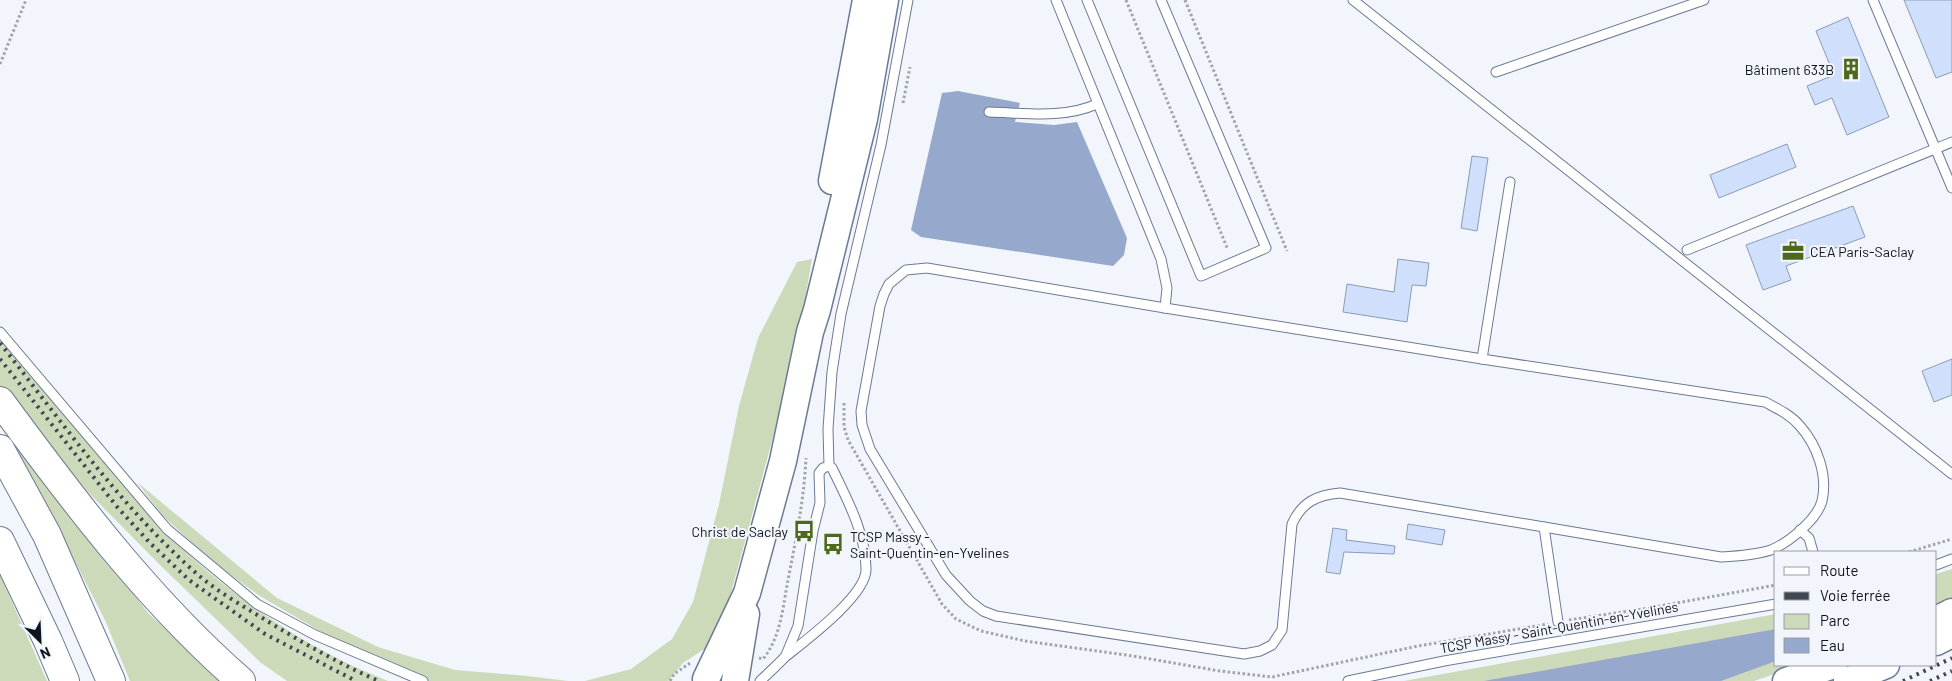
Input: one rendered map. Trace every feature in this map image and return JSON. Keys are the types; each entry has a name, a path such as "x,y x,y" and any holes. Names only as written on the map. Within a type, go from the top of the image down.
{"highway":[{"path":"0,401 113,547 188,633 241,681"},
{"path":"0,449 48,535 111,681"},
{"path":"0,542 48,641 65,681"}],"main road":[{"path":"810,332 810,309 816,267 866,0"},
{"path":"711,680 747,593 783,461 810,332 820,301 864,119 886,0"},
{"path":"735,681 746,616 747,593"},
{"path":"1937,620 1952,612"},
{"path":"1937,642 1952,634"},
{"path":"1786,681 1831,666"},
{"path":"1847,681 1884,666"}],"lane":[{"path":"760,681 810,638 851,599 864,582 867,570 858,527 832,468 829,466 828,429 832,372 841,314 881,145 908,0"},
{"path":"1056,0 1161,259 1167,288 1166,308"},
{"path":"1087,0 1201,276 1266,248 1161,0"},
{"path":"1353,0 1952,474"},
{"path":"1496,72 1704,0"},
{"path":"1873,0 1952,188"},
{"path":"989,112 1058,115 1082,110 1097,104"},
{"path":"1687,250 1952,142"},
{"path":"1482,359 1510,182"},
{"path":"927,268 1166,308 1766,402 1784,412 1800,426 1813,447 1821,462 1822,502 1812,519 1789,540 1770,550 1743,556 1721,557 1340,493 1324,494 1310,501 1297,512 1292,524 1282,630 1272,645 1260,651 1244,654 996,616 983,611 957,589 946,575 870,450 866,438 861,412 880,306 889,284 906,270 927,268"},
{"path":"0,332 166,530 257,604 315,635 423,681"},
{"path":"785,658 798,626 813,532 820,503 819,473 823,468 829,466"},
{"path":"1544,527 1558,622"},
{"path":"1800,530 1810,538 1813,551"},
{"path":"1937,565 1952,559"},
{"name":"TCSP Massy - Saint-Quentin-en-Yvelines","path":"1348,681 1444,661 1774,604"}],"path":[{"path":"0,64 26,0"},
{"path":"1126,0 1228,250"},
{"path":"1185,0 1287,251"},
{"path":"902,105 910,66"},
{"path":"844,402 844,427 848,440 942,604 956,619 981,631 1025,640 1220,671 1272,677 1418,646 1774,585"},
{"path":"843,440 848,440"},
{"path":"768,653 777,633 799,522 805,485 807,451"},
{"path":"1912,551 1952,539"},
{"path":"670,681 674,674"}],"green space":[{"path":"812,259 791,379 782,404 725,615 712,644 683,663 668,681 585,681 631,669 672,639 693,602 719,504 739,406 758,338 797,262"},
{"path":"0,331 99,455 159,524 195,561 247,603 269,618 338,659 388,681 287,681 260,662 88,492 10,399 0,386"},
{"path":"0,416 148,613 224,681 130,681 105,620"},
{"path":"137,482 277,598 378,647 455,670 568,681 429,681 342,644 260,596 214,563 163,516"},
{"path":"1952,569 1952,600 1937,608 1937,574"},
{"path":"0,575 47,681 0,681"},
{"path":"1774,614 1774,666 1799,666 1754,681 1404,681"}],"water":[{"path":"958,91 1020,103 1015,122 1054,125 1077,122 1127,238 1124,255 1113,266 921,237 911,230 942,93"},
{"path":"1774,629 1774,662 1721,681 1484,681"}],"building":[{"path":"1904,0 1952,0 1952,72 1936,78"},
{"name":"Bâtiment 633B","path":"1848,17 1889,117 1847,135 1832,98 1815,105 1807,86 1834,75 1816,31"},
{"path":"1787,144 1796,167 1719,198 1710,175"},
{"path":"1472,156 1488,158 1477,231 1461,228"},
{"path":"1853,206 1865,237 1786,266 1791,280 1763,290 1746,245"},
{"path":"1398,259 1429,263 1426,286 1412,285 1407,322 1343,312 1347,284 1394,292"},
{"path":"1952,359 1952,395 1934,402 1922,371"},
{"path":"1408,524 1445,530 1442,545 1406,539"},
{"path":"1333,528 1347,530 1346,540 1395,546 1394,554 1344,552 1340,574 1326,572"}],"railway":[{"path":"0,343 117,492 142,520 196,573 227,596 288,634 333,659 379,681"},
{"path":"0,359 118,508 151,544 189,580 265,634 356,681"},
{"path":"1937,665 1952,658"},
{"path":"1903,681 1935,666"},
{"path":"1930,681 1952,671"}],"place":[{"name":"Bâtiment 633B","path":"1851,69"},
{"name":"CEA Paris-Saclay","path":"1793,251"},
{"name":"Christ de Saclay","path":"804,531"},
{"name":"TCSP Massy - Saint-Quentin-en-Yvelines","path":"833,544"}]}
